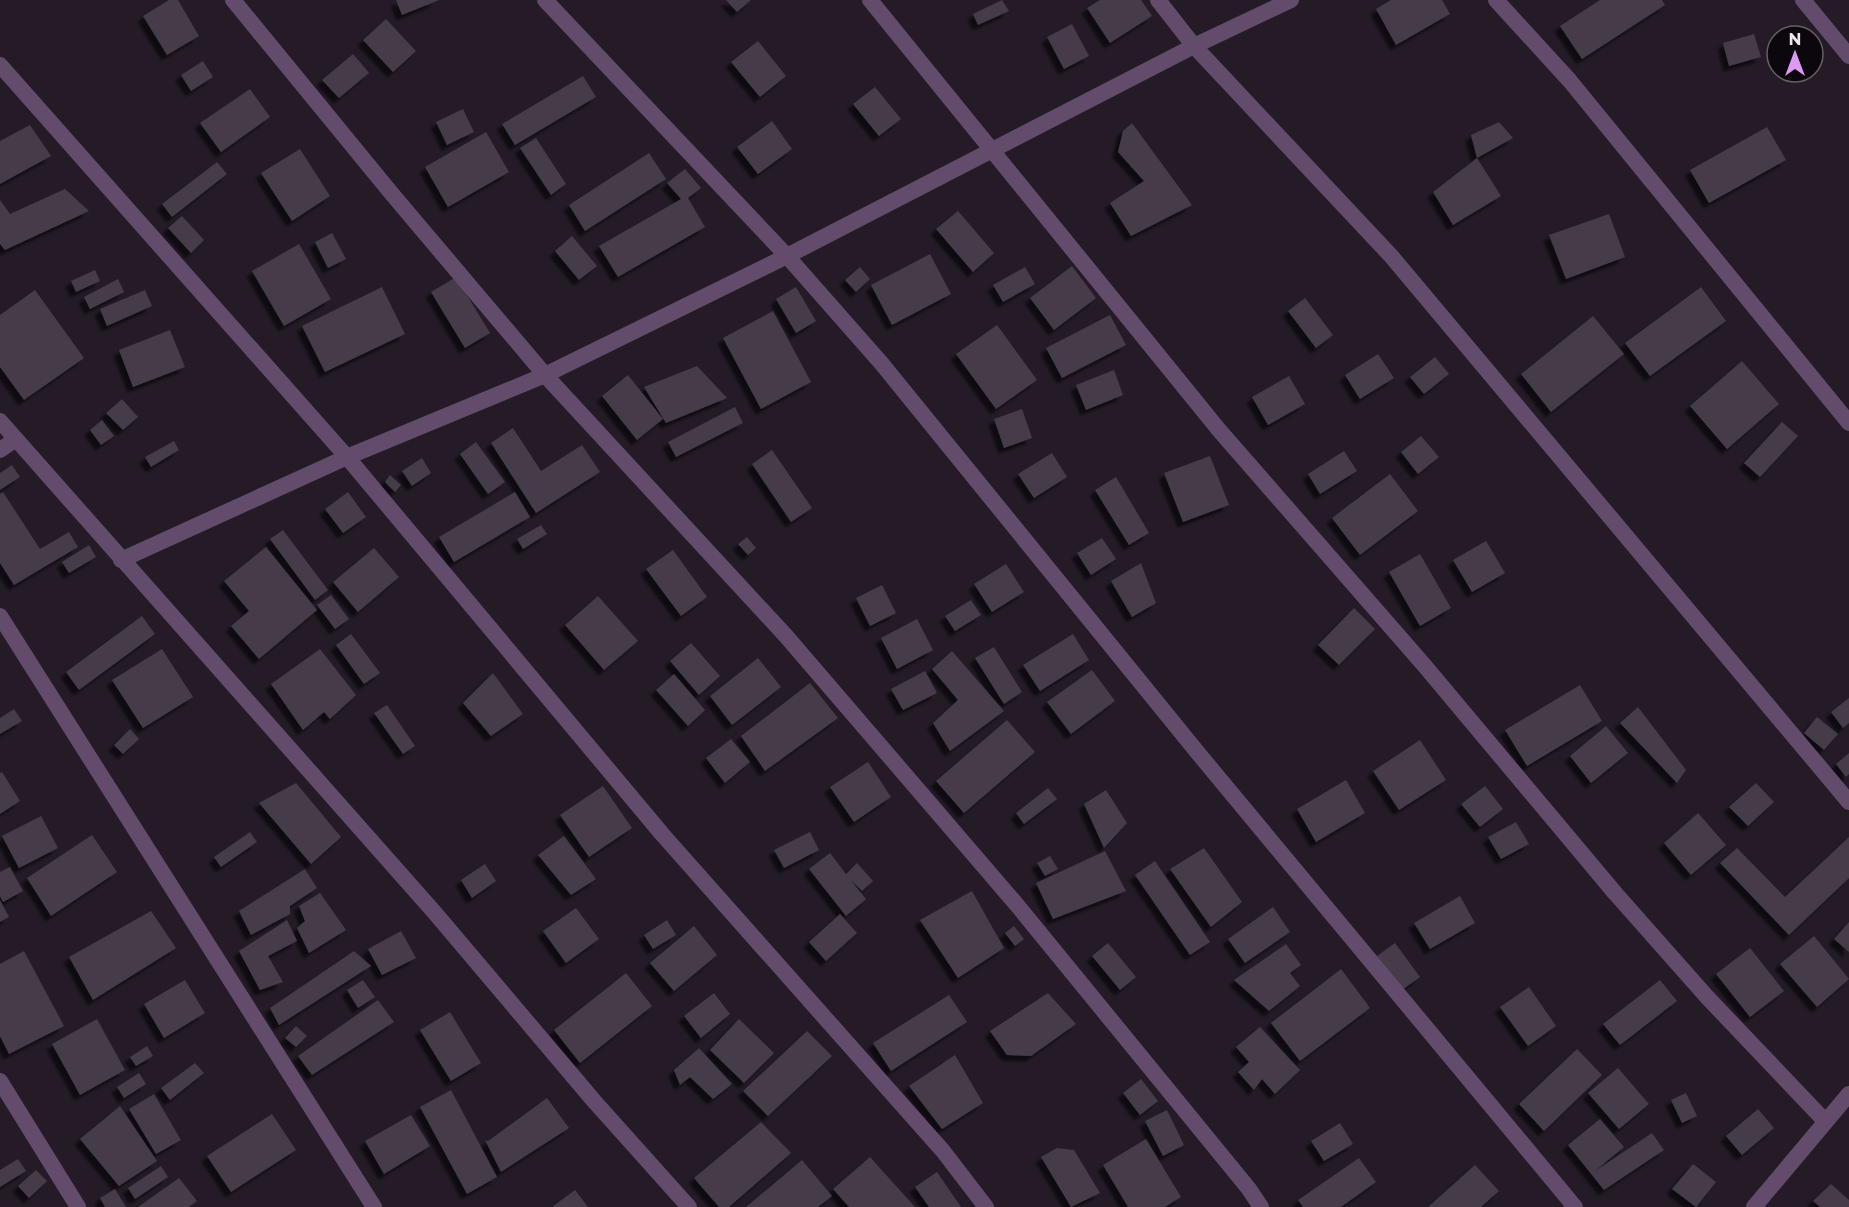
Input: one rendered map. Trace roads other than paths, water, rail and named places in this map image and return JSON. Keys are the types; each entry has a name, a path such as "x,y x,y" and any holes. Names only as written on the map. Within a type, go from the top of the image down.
{"street":[{"path":"234,0 392,194 545,375 801,654 1017,905 1249,1189 1261,1207"},
{"path":"545,0 787,256 882,364 1198,753 1575,1207"},
{"path":"870,0 1219,430 1424,665 1615,893 1707,997 1825,1121"},
{"path":"1158,0 1194,46 1392,257 1849,802"},
{"path":"122,560 347,457 545,375 787,256 1194,46 1291,0"},
{"path":"1496,0 1570,81 1849,423"},
{"path":"1803,0 1849,56"},
{"path":"0,65 347,457 662,834 943,1151 987,1207"},
{"path":"0,421 435,913 685,1204"},
{"path":"0,450 16,439"},
{"path":"0,616 374,1207"},
{"path":"0,1081 78,1207"},
{"path":"1754,1207 1849,1094"}]}
